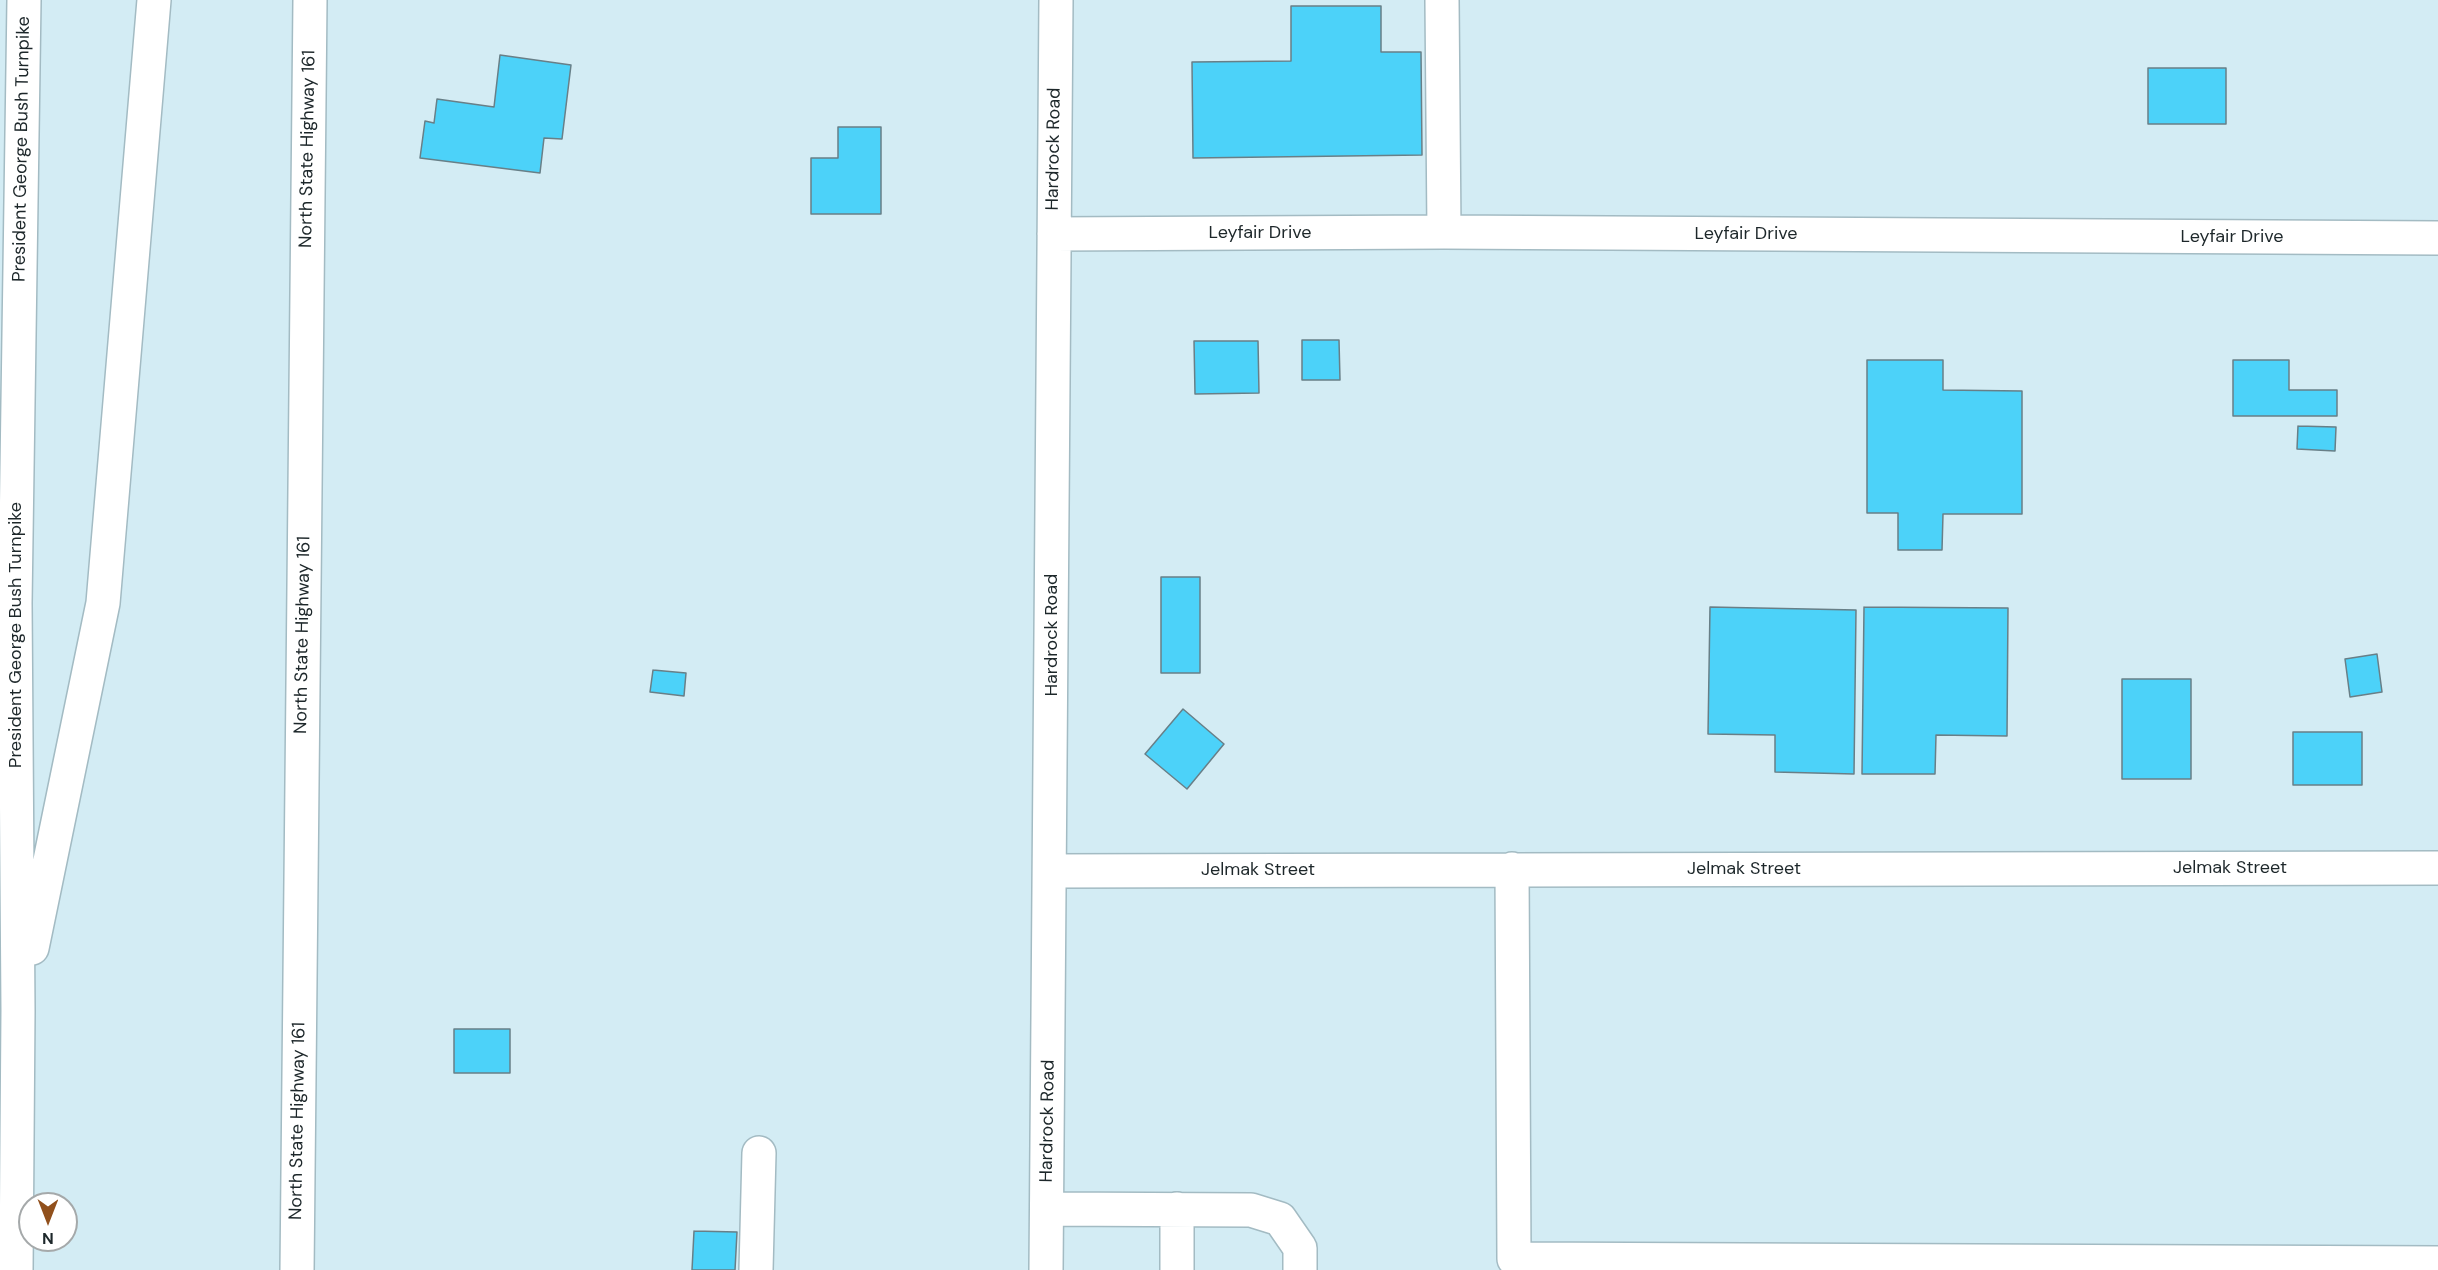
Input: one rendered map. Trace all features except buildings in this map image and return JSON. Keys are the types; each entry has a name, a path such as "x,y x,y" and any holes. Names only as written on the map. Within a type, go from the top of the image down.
{"main road":[{"name":"President George Bush Turnpike","path":"16,1270 18,1011 15,603 24,0"},
{"path":"18,1011 103,603 154,0"},
{"name":"North State Highway 161","path":"297,1270 310,0"},
{"name":"Hardrock Road","path":"1046,1270 1051,871 1056,0"},
{"path":"1442,0 1444,232"},
{"name":"Leyfair Drive","path":"1053,234 1444,232 2438,238"},
{"name":"Jelmak Street","path":"1051,871 2438,868"},
{"path":"1512,869 1514,1259 2438,1263"},
{"path":"756,1270 759,1153"},
{"path":"1047,1209 1251,1210 1280,1219 1300,1248 1300,1270"},
{"path":"1177,1209 1177,1270"}]}
